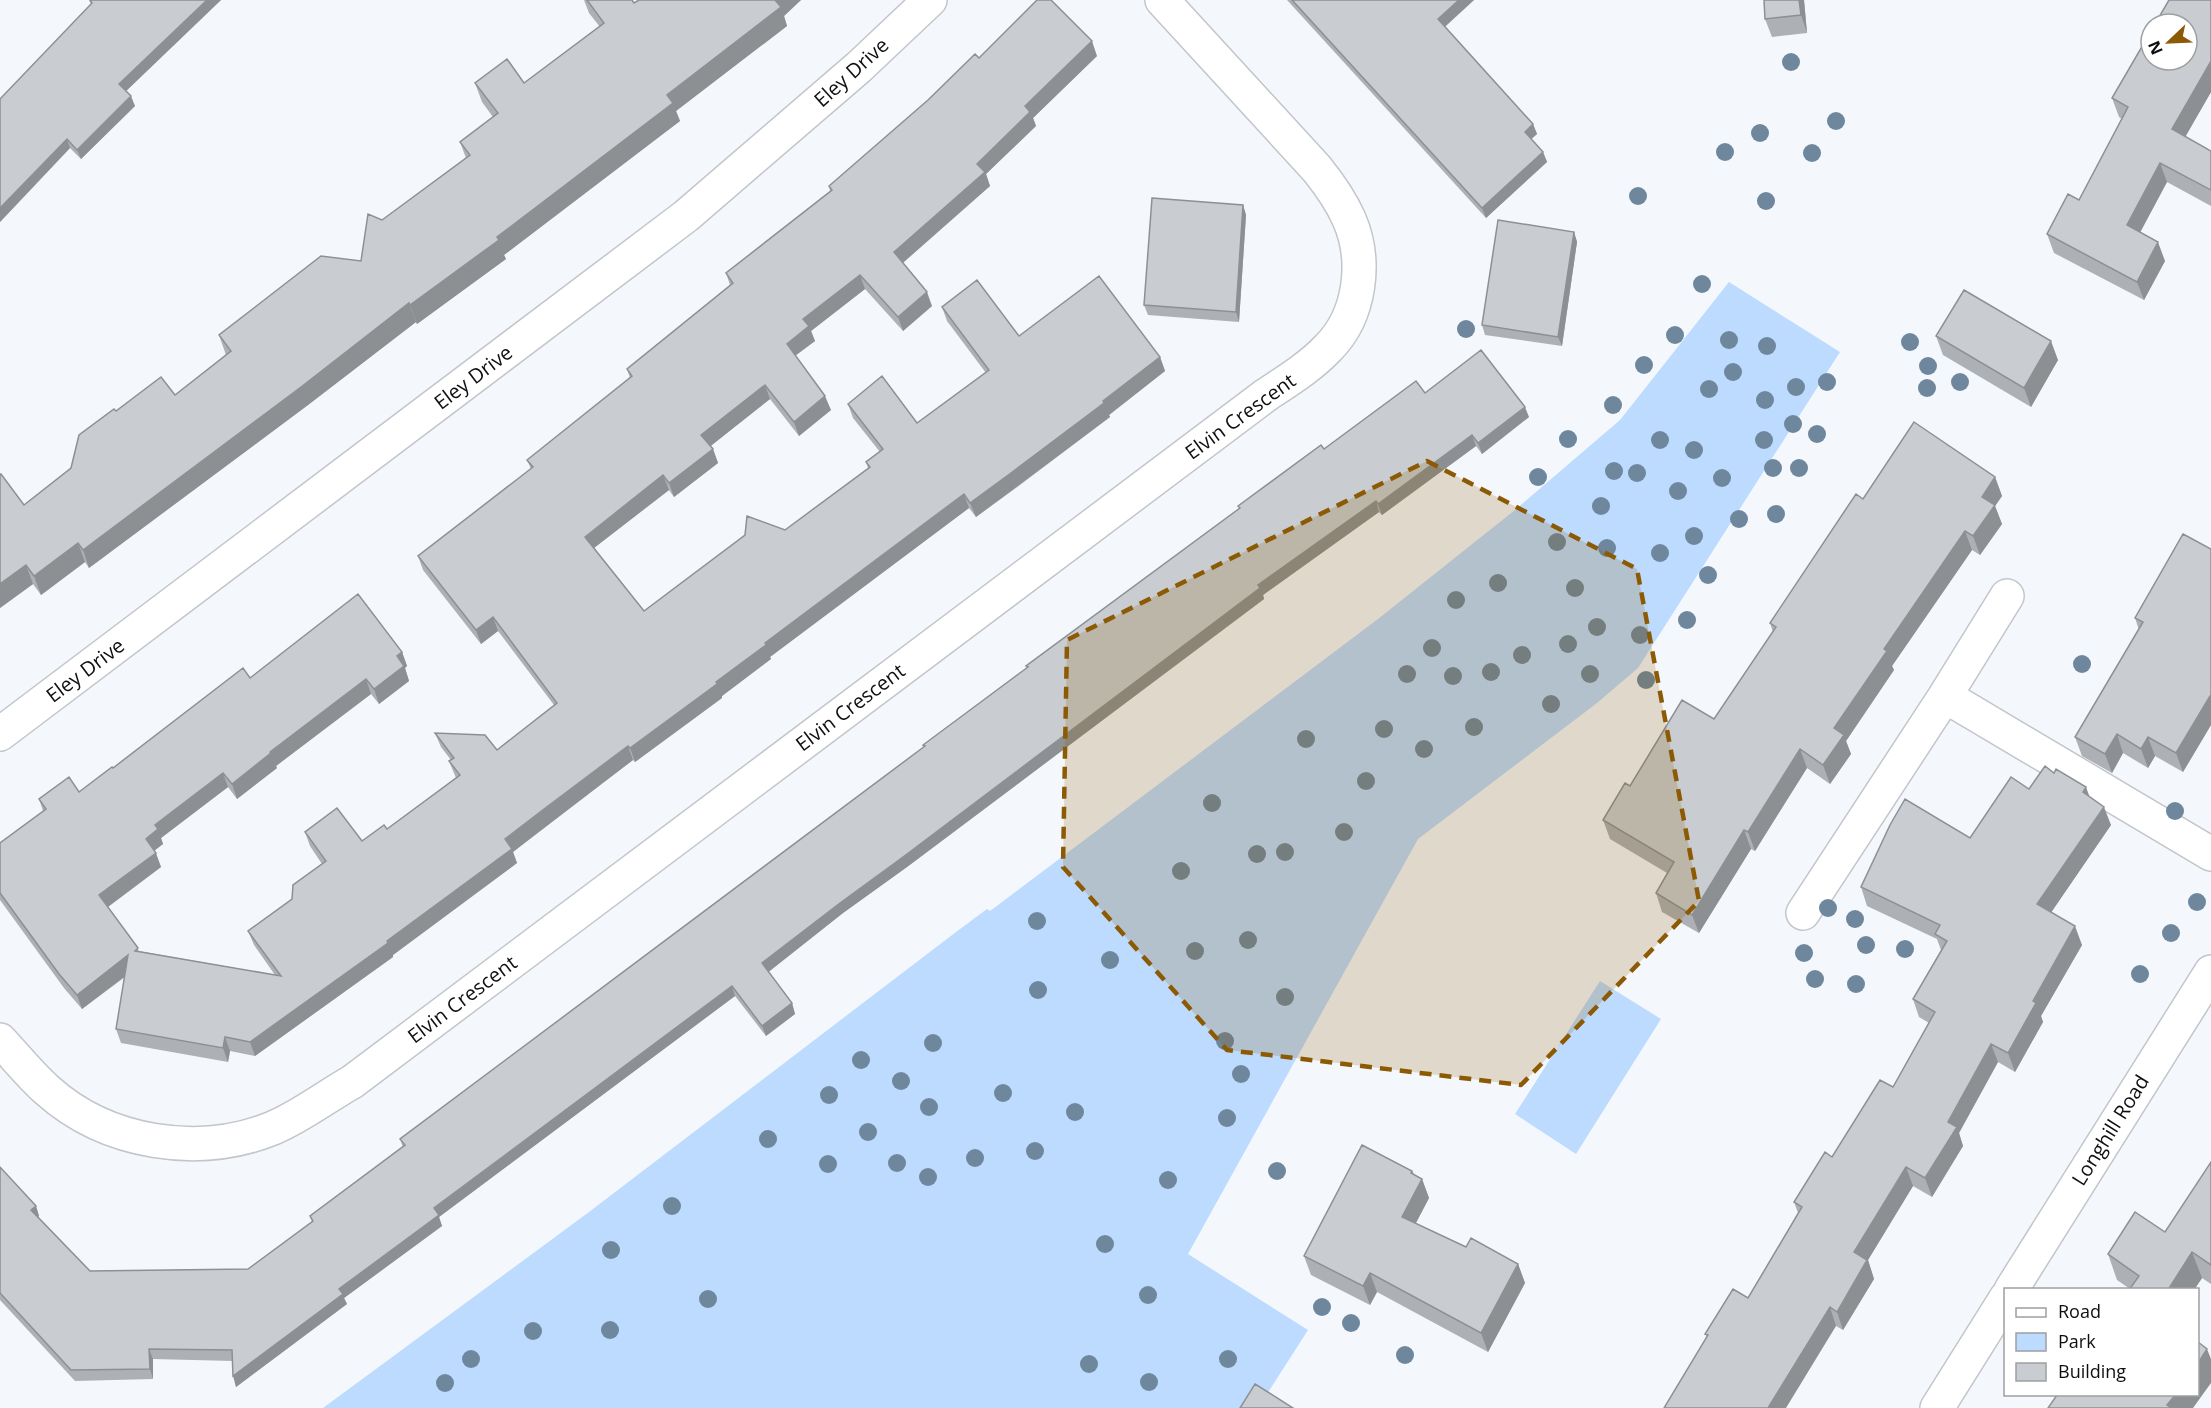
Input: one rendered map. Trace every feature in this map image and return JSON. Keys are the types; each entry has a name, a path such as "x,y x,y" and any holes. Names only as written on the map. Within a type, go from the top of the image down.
{"street":[{"name":"Eley Drive","path":"0,734 686,216 859,67 930,0"},
{"name":"Elvin Crescent","path":"0,1040 47,1090 91,1120 116,1131 146,1139 188,1144 235,1140 276,1127 352,1082 1329,348 1347,321 1358,287 1358,253 1350,222 1331,186 1317,169 1162,0"},
{"path":"1803,913 1946,696 2007,596"},
{"path":"1946,696 2211,854"},
{"name":"Longhill Road","path":"2012,1288 2211,972"},
{"path":"1937,1408 2004,1301"}],"highlighted area":[{"path":"1427,461 1637,569 1699,901 1521,1085 1227,1050 1063,867 1067,640"}],"green space":[{"path":"1729,282 1840,352 1638,668 1597,703 1418,839 1188,1254 1308,1330 1258,1408 323,1408 589,1212 956,932 987,909 990,911 1378,619 1515,510 1620,420"},
{"path":"1600,981 1661,1019 1576,1154 1515,1114"}],"building":[{"path":"90,0 207,0 119,84 131,96 77,150 67,139 0,208 0,99 92,3"},
{"path":"587,0 632,0 634,3 639,0 775,0 781,7 667,95 673,103 497,237 499,240 410,305 409,303 83,550 78,543 34,576 26,565 0,584 0,474 24,505 71,468 79,435 161,377 175,395 231,351 219,335 321,256 361,261 368,214 382,220 470,155 460,142 498,113 475,83 507,59 524,83 604,23"},
{"path":"1037,0 1051,0 1092,41 1025,106 1030,112 977,164 985,172 894,252 927,292 898,317 860,275 803,319 809,326 787,344 825,396 794,422 765,385 701,435 713,449 669,483 663,475 585,537 644,611 745,535 747,516 785,530 870,467 866,462 883,449 848,404 882,376 917,423 989,370 942,307 977,280 1019,336 1099,276 1160,357 1103,401 1104,403 970,503 964,494 765,643 766,645 716,682 717,684 630,748 628,746 544,809 505,839 512,849 387,941 388,943 250,1042 225,1037 223,1048 116,1029 128,955 77,995 0,893 0,843 46,809 39,799 69,777 79,792 243,668 250,678 358,594 402,652 397,656 404,666 374,689 366,679 232,784 223,773 155,825 158,829 146,839 156,853 99,895 138,948 135,951 281,976 248,931 292,899 293,885 326,861 305,832 337,808 362,841 384,825 387,829 460,775 449,761 454,758 435,733 485,735 497,750 557,703 493,617 476,630 418,556 533,467 527,460 632,376 627,369 733,283 726,273 832,190 829,186 928,100 975,54 979,58"},
{"path":"1292,0 1459,0 1438,19 1533,124 1525,132 1543,152 1482,208"},
{"path":"1764,0 1799,0 1801,15 1765,19"},
{"path":"2169,0 2211,0 2211,61 2172,129 2211,151 2211,190 2160,163 2127,225 2158,242 2137,282 2047,234 2068,194 2079,200 2128,107 2112,98 2139,52 2139,72 2199,72 2199,12 2162,12"},
{"path":"1152,198 1243,205 1236,312 1144,305"},
{"path":"1498,220 1574,232 1558,337 1482,325"},
{"path":"1964,290 2051,341 2024,388 1936,336"},
{"path":"1481,350 1525,407 1478,443 1472,435 1378,504 1376,501 1258,585 1260,588 762,963 792,1003 762,1026 732,986 434,1208 439,1215 339,1289 343,1294 233,1376 232,1350 149,1349 150,1369 71,1370 0,1293 0,1167 36,1206 31,1210 90,1271 248,1269 313,1221 310,1216 405,1145 400,1139 925,746 923,745 1028,667 1026,666 1240,508 1238,506 1321,445 1324,449 1416,381 1425,393"},
{"path":"1914,422 1995,477 1982,497 1995,505 1973,536 1965,531 1884,649 1887,651 1834,728 1844,735 1823,765 1800,749 1748,832 1744,830 1692,915 1656,893 1674,862 1603,820 1625,783 1630,786 1682,700 1714,719 1776,627 1770,623 1856,494 1863,499"},
{"path":"2183,534 2211,549 2211,696 2176,753 2148,737 2141,749 2117,734 2105,754 2075,737 2143,622 2135,618"},
{"path":"2045,766 2054,773 2056,769 2086,787 2083,792 2104,807 2037,904 2075,926 2033,1001 2036,1003 2008,1053 1991,1044 1948,1122 1957,1127 1925,1178 1906,1167 1854,1252 1867,1260 1837,1312 1830,1307 1768,1408 1664,1408 1733,1289 1748,1298 1802,1207 1794,1202 1825,1152 1832,1157 1880,1080 1893,1087 1935,1012 1913,999 1947,941 1935,934 1940,925 1861,887 1905,799 1970,838 2011,777 2029,789"},
{"path":"1362,1145 1412,1171 1411,1173 1422,1179 1402,1217 1466,1247 1471,1238 1518,1264 1481,1333 1370,1273 1363,1286 1304,1256"},
{"path":"2211,1162 2211,1265 2192,1252 2169,1288 2130,1288 2139,1276 2108,1254 2135,1212 2165,1232"},
{"path":"2199,1343 2207,1349 2199,1361"},
{"path":"1255,1384 1293,1408 1240,1408"},
{"path":"2056,1396 2174,1396 2167,1405 2172,1408 2048,1408"}]}
